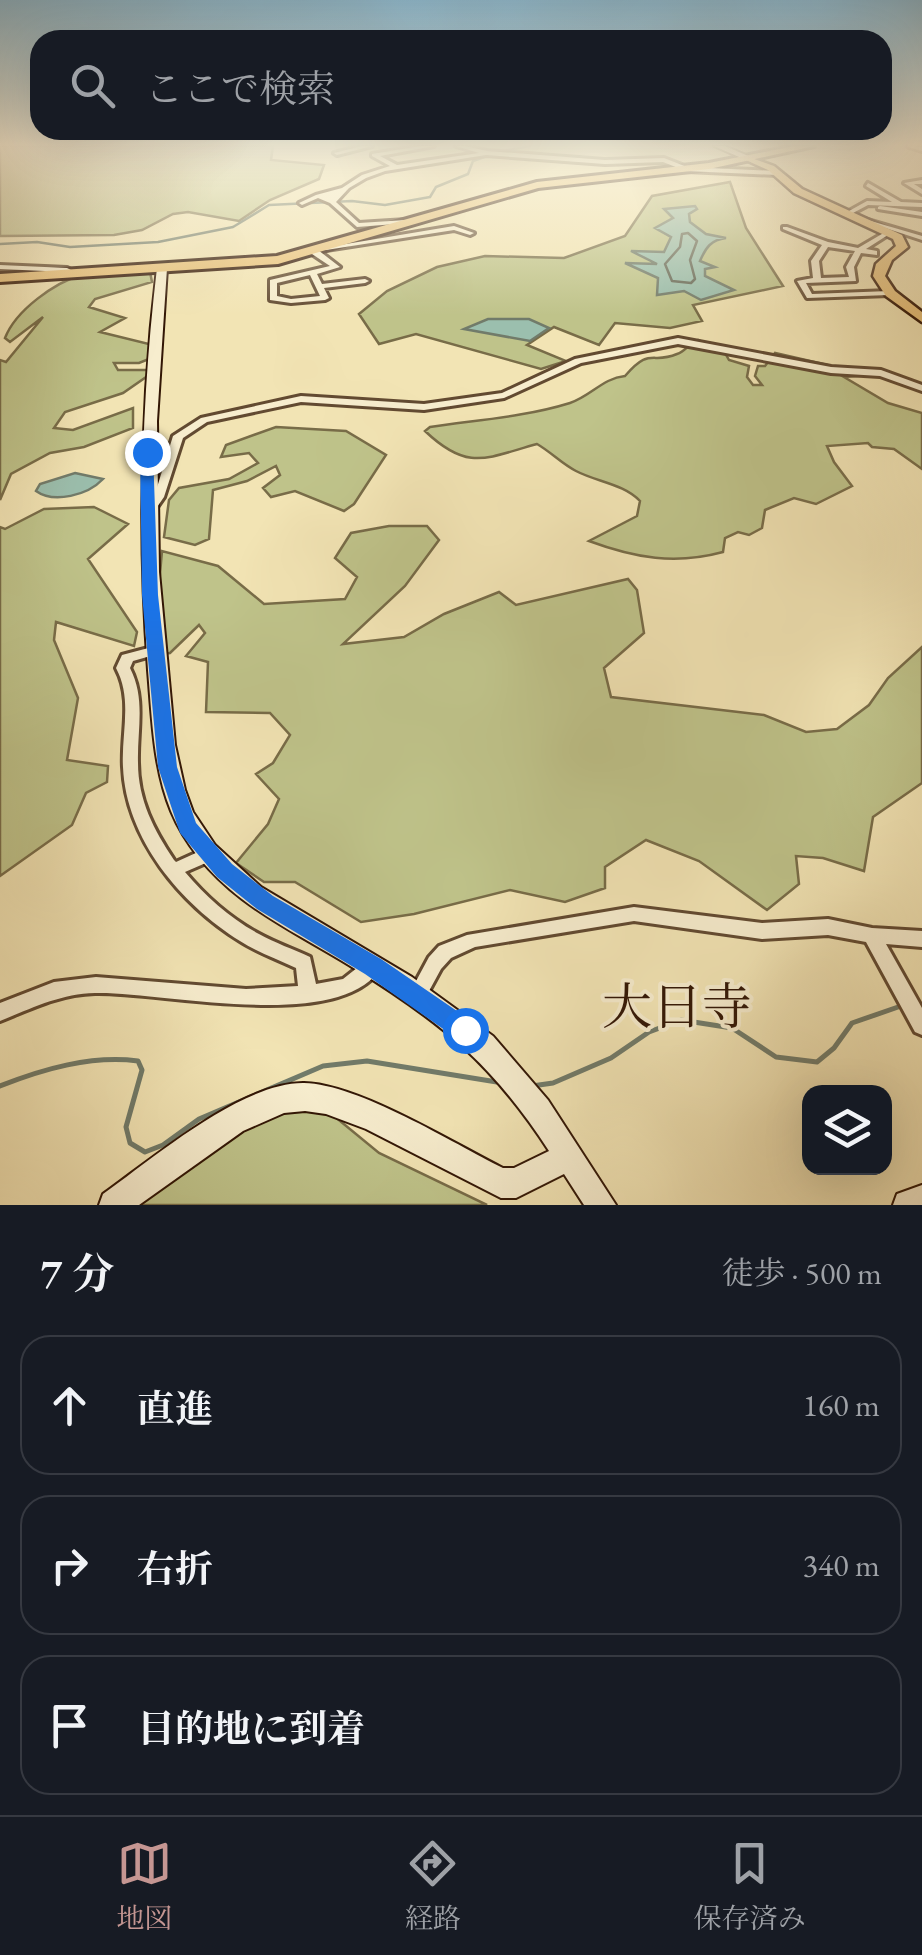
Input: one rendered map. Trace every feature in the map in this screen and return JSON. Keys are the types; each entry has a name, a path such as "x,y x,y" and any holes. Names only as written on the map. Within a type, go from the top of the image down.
{"highway":[{"path":"0,278 242,265 320,250 475,202"}],"main road":[{"path":"826,202 890,232 902,242 882,260 878,270 880,282 922,318"}],"street":[{"path":"332,202 362,226 412,221"},
{"path":"850,212 869,203 922,205"},
{"path":"869,203 896,213 922,214"},
{"path":"866,220 922,238"},
{"path":"320,250 454,228 470,233"},
{"path":"785,228 826,244 874,254"},
{"path":"889,293 810,296 801,281 853,279 852,259 859,250 890,232"},
{"path":"816,280 814,261 826,244"},
{"path":"304,306 273,298 273,282 336,267 320,250"},
{"path":"0,266 70,272"},
{"path":"162,268 148,434 146,515 167,767 188,827 209,854 265,902 373,966 465,1030 529,1100 601,1205"},
{"path":"284,301 324,298 314,273"},
{"path":"321,286 365,281"},
{"path":"146,515 159,496 178,436 191,425 301,400 424,407 504,395 578,361 678,341 831,370 881,373 919,384"},
{"path":"156,650 127,658 123,668 130,678 132,695 130,772 148,832 174,870 213,912 250,938 304,962 308,994"},
{"path":"174,870 209,854"},
{"path":"417,996 435,962 445,952 473,940 634,914 762,931 828,927 872,936 922,939"},
{"path":"872,936 922,1026"},
{"path":"0,1012 54,990 96,985 246,998 308,994 347,986 373,966"},
{"path":"114,1205 227,1125 272,1102 302,1096 339,1102 501,1183 516,1183 568,1157"},
{"path":"908,1205 922,1200"}],"green space":[{"path":"0,202 267,202 239,221 188,212 173,214 142,230 114,235 0,236"},
{"path":"648,202 737,202 746,228 783,286 693,305 702,321 670,328 615,323 599,345 554,327 527,345 566,361 541,369 416,334 379,344 359,314 387,291 437,267 485,256 564,258 625,236"},
{"path":"96,272 150,272 152,282 95,299 89,307 125,318 100,332 149,344 154,357 139,363 114,363 118,370 150,370 149,375 123,393 65,412 54,428 73,430 133,408 133,428 84,447 50,453 11,474 0,500 0,360 6,362 43,317 10,342 5,338 10,328 37,299 72,278"},
{"path":"698,340 725,353 729,360 749,366 747,377 753,385 762,385 755,376 758,366 765,366 775,353 871,375 844,377 888,403 922,413 922,469 894,449 868,443 827,446 852,486 816,504 794,498 765,510 762,528 749,535 738,532 725,538 723,552 655,558 589,541 637,516 640,501 626,491 576,471 537,444 490,457 466,457 425,431 570,403 610,380 625,376 640,361 677,354"},
{"path":"276,427 346,431 386,455 354,504 344,511 295,491 271,497 263,488 280,475 276,466 247,481 213,490 209,539 195,545 164,537 169,500 179,488 229,479 258,463 249,453 221,457 226,445"},
{"path":"94,507 128,524 88,559 137,632 134,646 56,622 54,640 78,698 67,760 108,766 107,782 86,793 72,825 0,876 0,527 5,529 44,509"},
{"path":"389,526 427,526 439,540 405,586 343,644 404,637 444,614 499,592 516,605 628,579 637,590 644,633 604,668 611,697 764,715 806,732 837,729 869,705 888,678 922,647 922,783 873,817 864,871 823,858 796,856 799,884 767,910 699,861 646,840 605,867 605,888 565,902 510,890 414,914 361,922 295,882 264,882 236,863 268,824 279,799 256,774 273,763 290,735 270,713 206,712 208,662 186,656 205,633 199,625 170,653 153,655 162,551 218,566 264,604 345,599 357,577 335,558 351,533"},
{"path":"317,1102 379,1153 487,1205 134,1205 255,1110"}],"water":[{"path":"664,209 697,209 689,214 690,222 706,234 726,238 713,242 704,252 700,261 715,267 705,269 705,276 734,290 701,300 684,291 657,295 658,278 625,263 657,264 631,251 664,252 671,237 655,228 673,218"},
{"path":"488,319 529,319 549,328 530,341 464,329"},
{"path":"75,473 103,479 71,496 52,497 36,491 40,484"}],"waterway":[{"path":"0,244 37,242 70,247 158,242 233,227 269,205 326,202"},
{"path":"362,202 401,202"},
{"path":"532,1086 553,1083 611,1058 649,1032 681,1020 732,1028 776,1057 817,1062 834,1048 852,1023 901,1006"},
{"path":"0,1086 68,1065 138,1061 142,1070 126,1127 130,1143 145,1152 163,1145 199,1119 323,1066 367,1061 503,1083"}],"district":[{"name":"大日寺","path":"677,1006"}],"route":[{"path":"147,452 150,595 167,767 188,827 224,870 265,902 373,966 465,1030"}]}
